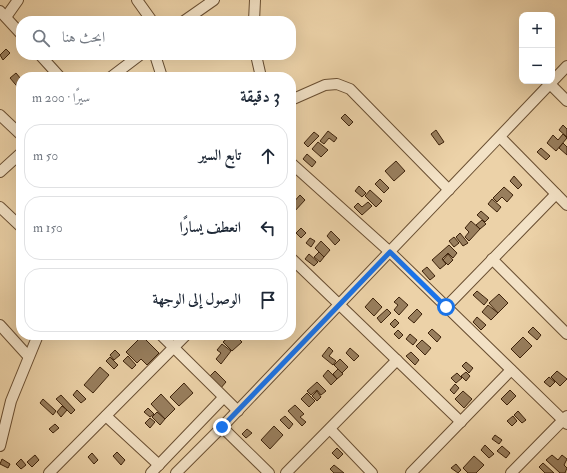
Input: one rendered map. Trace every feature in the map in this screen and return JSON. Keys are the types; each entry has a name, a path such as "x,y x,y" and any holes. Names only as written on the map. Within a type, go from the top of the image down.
{"street":[{"path":"16,28 3,14 18,0"},
{"path":"137,0 148,16"},
{"path":"191,16 214,0"},
{"path":"254,16 255,0"},
{"path":"45,60 55,72"},
{"path":"118,72 133,60"},
{"path":"157,60 160,72"},
{"path":"257,60 260,72"},
{"path":"555,79 567,66"},
{"path":"296,98 325,85 337,84 350,89 449,190"},
{"path":"176,473 238,411 550,84 567,101"},
{"path":"0,114 16,130"},
{"path":"500,137 567,205"},
{"path":"0,172 16,158"},
{"path":"296,167 390,252 511,370 566,420 511,473"},
{"path":"446,307 556,194"},
{"path":"0,207 16,222"},
{"path":"492,259 566,330"},
{"path":"296,263 461,422"},
{"path":"0,325 28,356"},
{"path":"0,446 11,401 36,340"},
{"path":"166,340 223,398 238,411"},
{"path":"49,473 181,340"},
{"path":"286,473 397,360"},
{"path":"411,473 511,370"},
{"path":"151,473 223,398"},
{"path":"106,416 159,465"},
{"path":"222,427 269,473"},
{"path":"330,429 372,473"}],"building":[{"path":"6,49 10,53 3,60 0,55"},
{"path":"16,73 16,85 10,78"},
{"path":"345,114 353,122 349,126 341,118"},
{"path":"563,125 567,129 567,137 559,130"},
{"path":"436,130 444,142 439,145 431,134"},
{"path":"328,131 337,138 334,142 329,138 324,144 320,141"},
{"path":"314,132 319,136 308,147 304,143"},
{"path":"563,134 567,138 556,151 547,143 553,135 558,140"},
{"path":"318,142 328,150 321,157 312,149"},
{"path":"563,143 567,147 567,155 559,148"},
{"path":"541,148 550,156 546,160 537,152"},
{"path":"307,154 316,162 312,167 303,159"},
{"path":"396,161 405,171 394,181 385,171"},
{"path":"514,176 522,185 518,189 510,181"},
{"path":"380,179 389,188 384,193 375,184"},
{"path":"359,186 366,193 362,197 355,191"},
{"path":"504,187 513,195 507,202 502,197 497,202 493,198"},
{"path":"370,190 382,201 376,207 365,196"},
{"path":"300,195 305,200 296,210 296,199"},
{"path":"492,199 501,207 497,212 488,204"},
{"path":"368,202 372,206 362,215 354,207 358,203 362,207"},
{"path":"481,211 489,218 485,222 477,215"},
{"path":"482,220 486,224 480,229 476,225"},
{"path":"471,221 480,229 469,241 465,237 469,232 465,228"},
{"path":"301,228 306,233 301,238 296,233"},
{"path":"331,231 340,240 335,245 327,236"},
{"path":"460,233 468,243 463,246 456,237"},
{"path":"454,237 459,243 454,247 449,241"},
{"path":"310,238 315,241 311,247 306,243"},
{"path":"321,241 330,250 324,257 315,248"},
{"path":"449,245 457,253 453,258 448,253 442,259 446,264 440,269 432,260"},
{"path":"319,252 324,257 320,262 314,257"},
{"path":"309,254 318,262 314,266 305,259"},
{"path":"448,254 453,260 448,265 443,260"},
{"path":"427,267 435,276 430,280 422,271"},
{"path":"477,291 488,300 484,305 473,295"},
{"path":"499,294 508,303 498,313 489,303"},
{"path":"399,297 408,305 399,315 394,310 398,305 394,302"},
{"path":"373,298 382,307 374,316 365,307"},
{"path":"488,305 498,313 491,320 482,312"},
{"path":"387,309 391,313 381,323 377,318"},
{"path":"417,309 422,314 414,323 408,318"},
{"path":"477,317 486,325 481,330 473,322"},
{"path":"395,319 399,323 394,328 390,324"},
{"path":"533,327 541,335 537,340 528,332"},
{"path":"432,329 441,337 437,342 428,333"},
{"path":"398,330 403,335 399,339 394,334"},
{"path":"410,334 417,340 413,345 406,339"},
{"path":"523,337 532,346 520,358 511,349"},
{"path":"138,340 146,340 159,353 147,365 141,359 137,363 126,352"},
{"path":"225,340 240,340 242,342 232,351 223,342"},
{"path":"422,340 431,348 425,355 416,346"},
{"path":"222,344 231,351 221,364 216,359 221,353 217,350"},
{"path":"329,347 333,351 329,356 336,361 333,365 322,356"},
{"path":"350,348 359,356 354,361 346,353"},
{"path":"115,350 120,355 114,360 110,355"},
{"path":"411,352 419,360 415,365 406,356"},
{"path":"128,356 136,365 132,369 123,361"},
{"path":"110,357 118,365 114,369 106,361"},
{"path":"340,359 348,367 342,373 334,365"},
{"path":"466,362 473,368 469,373 462,366"},
{"path":"100,367 109,375 93,393 84,385"},
{"path":"338,369 343,374 337,379 333,374"},
{"path":"328,370 337,379 331,385 323,376"},
{"path":"215,371 226,382 220,389 208,378"},
{"path":"557,371 567,379 560,386 551,377"},
{"path":"466,372 470,376 466,381 461,376"},
{"path":"457,373 462,378 456,383 451,378"},
{"path":"549,377 555,382 550,387 544,382"},
{"path":"317,382 326,391 321,395 317,390 311,395 307,391"},
{"path":"184,383 193,393 179,406 170,397"},
{"path":"455,384 459,388 454,394 450,390"},
{"path":"77,390 86,399 81,403 73,395"},
{"path":"510,390 516,396 507,405 501,399"},
{"path":"317,391 321,397 317,401 312,396"},
{"path":"463,391 472,399 464,408 455,399"},
{"path":"307,393 315,401 309,407 301,399"},
{"path":"161,394 175,409 165,419 151,404"},
{"path":"61,395 75,410 71,414 56,399"},
{"path":"43,399 56,411 53,415 40,403"},
{"path":"295,405 304,414 300,417 306,422 302,426 288,411"},
{"path":"62,406 67,410 61,417 57,412"},
{"path":"148,408 154,414 150,417 144,412"},
{"path":"518,411 526,420 522,423 514,415"},
{"path":"157,412 165,419 160,425 152,417"},
{"path":"285,416 293,424 289,429 280,420"},
{"path":"513,416 517,421 512,426 507,421"},
{"path":"150,418 155,422 150,428 145,423"},
{"path":"55,424 59,428 53,433 49,429"},
{"path":"274,426 283,435 270,449 261,440"},
{"path":"247,429 252,433 246,438 242,434"},
{"path":"495,435 502,440 499,444 492,439"},
{"path":"485,445 494,454 489,458 481,450"},
{"path":"502,446 510,453 506,458 497,451"},
{"path":"337,448 343,454 338,459 332,453"},
{"path":"117,452 125,460 121,465 113,456"},
{"path":"92,453 98,460 94,464 88,457"},
{"path":"35,455 39,460 32,467 27,462"},
{"path":"552,455 558,460 562,455 567,459 564,465 567,468 565,473 560,473 546,460"},
{"path":"474,456 484,465 476,473 468,473 463,468"},
{"path":"2,459 10,464 8,468 0,464"},
{"path":"21,459 26,465 21,469 16,464"},
{"path":"543,463 554,473 545,473 539,467"},
{"path":"456,464 461,470 458,473 451,468"},
{"path":"334,465 344,473 334,473 330,469"}],"route":[{"path":"222,427 390,252 446,307"}]}
